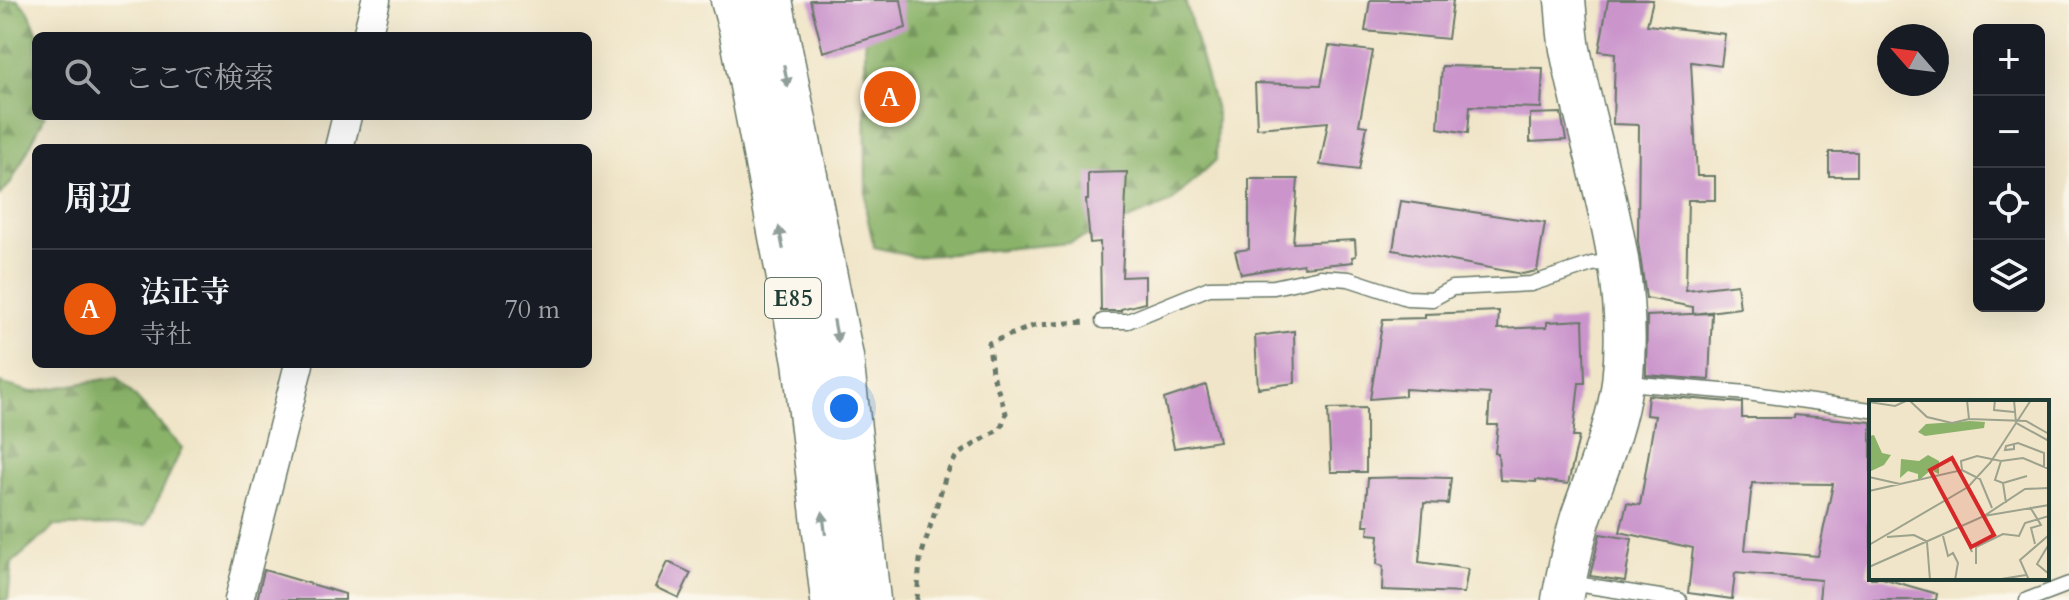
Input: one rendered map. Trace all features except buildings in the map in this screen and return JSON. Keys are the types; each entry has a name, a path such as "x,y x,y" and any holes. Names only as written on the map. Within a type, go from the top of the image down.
{"highway":[{"name":"E85","path":"733,0 805,361 833,600"},
{"name":"E85","path":"770,0 841,357 868,600"}],"street":[{"path":"368,32 376,0"},
{"path":"1564,591 1581,517 1607,444 1622,383 1624,333 1619,260 1570,52 1565,0"},
{"path":"340,144 346,120"},
{"path":"239,600 298,368"}],"lane":[{"path":"1103,321 1128,321 1209,288 1274,287 1320,277 1349,279 1407,298 1432,299 1452,288 1531,284 1592,264 1619,260"},
{"path":"1622,383 1747,393 1869,410"},
{"path":"2027,600 2069,584"},
{"path":"1564,591 1679,600"}],"path":[{"path":"917,600 920,560 946,475 957,455 1001,428 1006,413 992,373 989,343 1036,325 1103,321"}],"green space":[{"path":"0,0 18,0 29,12 37,32 32,32 32,120 43,120 11,183 0,195"},
{"path":"865,0 1185,0 1217,114 1216,160 1170,203 1070,243 914,257 874,247 866,211"},
{"path":"117,377 182,448 146,525 55,526 12,563 8,600 0,600 0,383 31,392"}],"place":[{"name":"法正寺","path":"890,97"}]}
